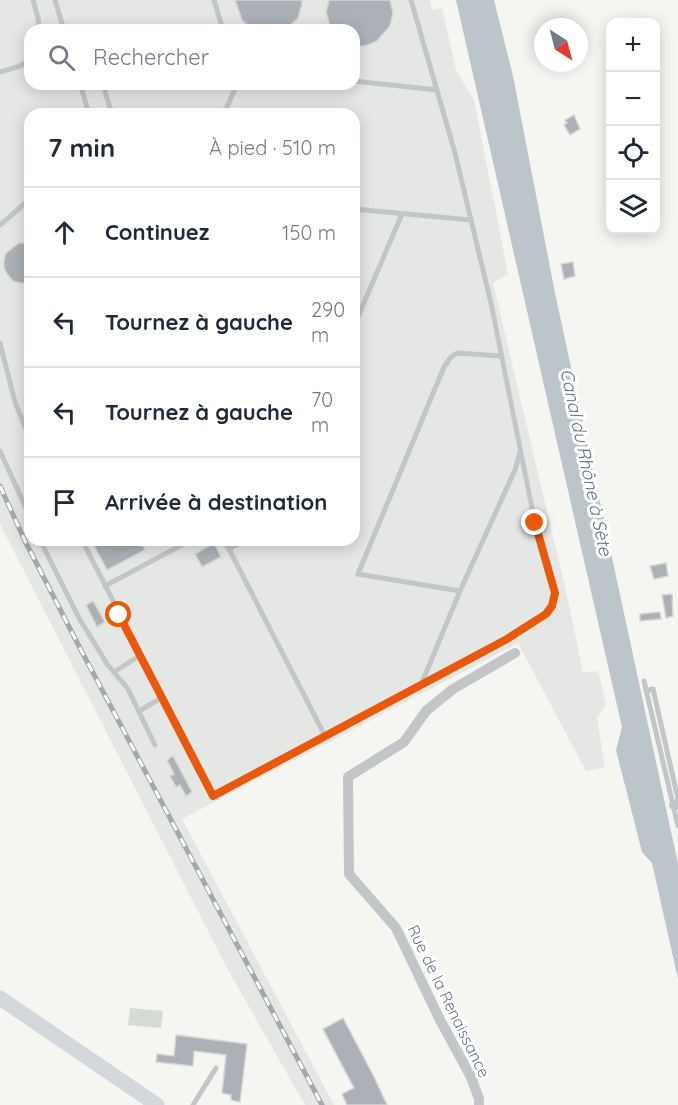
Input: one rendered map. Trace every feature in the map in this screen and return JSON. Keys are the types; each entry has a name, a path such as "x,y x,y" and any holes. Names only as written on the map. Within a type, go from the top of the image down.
{"main road":[{"path":"2,998 157,1105"}],"street":[{"name":"Rue de la Renaissance","path":"479,1105 471,1077 439,1018 396,928 349,874 348,777 404,742 426,711 453,689 515,653"}],"lane":[{"path":"33,0 38,24"},
{"path":"55,0 62,24"},
{"path":"214,0 221,24"},
{"path":"85,546 213,796 507,639 546,614 552,606 555,593 535,523 471,220 411,0"},
{"path":"0,72 24,64"},
{"path":"360,82 437,90"},
{"path":"82,90 86,108"},
{"path":"105,90 110,108"},
{"path":"227,108 234,90"},
{"path":"0,225 24,204"},
{"path":"360,210 471,220"},
{"path":"360,312 402,214"},
{"path":"0,343 15,402 24,424"},
{"path":"460,591 358,574 444,366 457,352 501,356"},
{"path":"421,685 460,591 515,470 520,450"},
{"path":"0,451 24,504"},
{"path":"43,546 79,618 114,672 128,689 155,745"},
{"path":"105,586 179,546"},
{"path":"227,546 325,736"},
{"path":"229,549 234,546"},
{"path":"114,672 141,655"},
{"path":"644,681 677,803 678,826"},
{"path":"139,711 163,697"},
{"path":"193,1105 216,1068"}],"shaded area":[{"path":"0,0 430,0 432,10 442,8 456,70 474,100 508,274 493,283 583,673 598,671 606,704 597,718 605,767 586,771 518,643 182,819 334,1105 305,1105 228,970 0,524"},
{"path":"130,1008 163,1011 161,1028 128,1025"}],"water":[{"name":"Canal du Rhône à Sète","path":"456,0 494,0 513,76 555,293 678,864 678,979 652,863 642,852 616,750 622,727"}],"building":[{"path":"235,0 302,0 298,18 292,24 246,24 242,20"},
{"path":"329,0 390,0 393,13 390,26 377,41 360,46 360,24 329,24 326,12"},
{"path":"574,115 580,129 570,135 564,125 567,123 565,120"},
{"path":"19,243 24,243 24,283 13,281 7,274 4,268 6,253"},
{"path":"573,262 575,276 564,279 561,264"},
{"path":"94,546 143,546 145,550 107,570"},
{"path":"209,546 216,546 221,557 202,567 195,554"},
{"path":"666,563 668,576 654,579 650,566"},
{"path":"672,594 673,616 666,618 662,595"},
{"path":"93,601 105,622 97,627 86,605"},
{"path":"660,612 661,619 640,621 640,614"},
{"path":"173,756 192,792 186,796 180,785 176,787 170,776 174,774 167,760"},
{"path":"343,1018 387,1105 347,1105 342,1094 354,1088 323,1029"},
{"path":"176,1035 247,1044 240,1102 231,1100 231,1095 222,1093 226,1055 194,1051 193,1066 156,1062 157,1054 174,1056"}],"railway":[{"path":"0,486 24,539"},
{"path":"28,546 322,1105"}],"route":[{"path":"119,615 213,796 507,639 546,614 552,606 555,593 535,523"}]}
